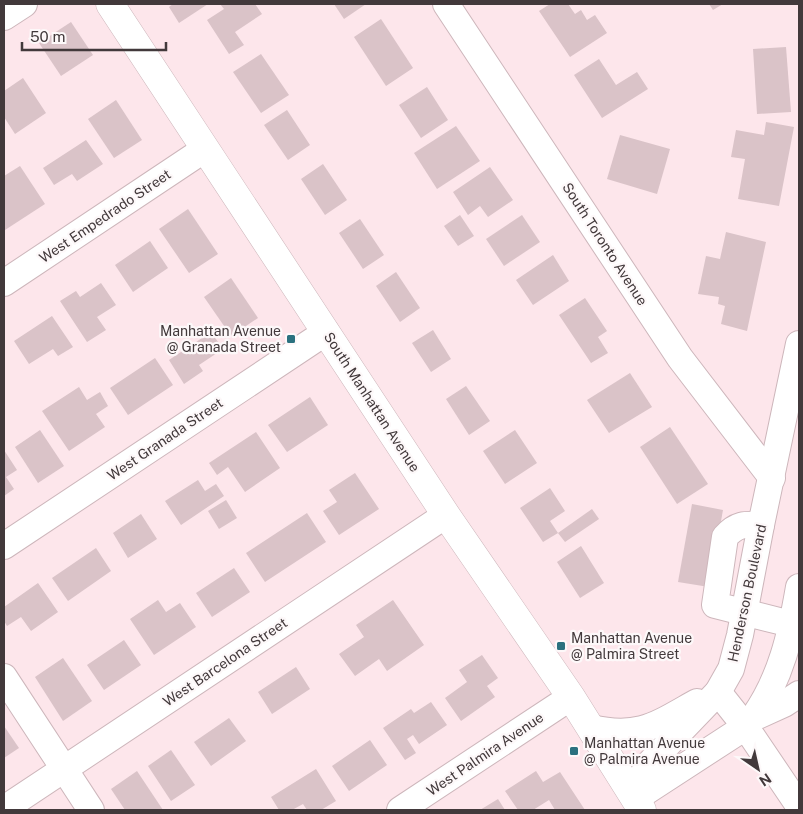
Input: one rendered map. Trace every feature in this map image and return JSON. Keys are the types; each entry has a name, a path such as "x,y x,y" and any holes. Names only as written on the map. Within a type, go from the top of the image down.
{"main road":[{"name":"South Manhattan Avenue","path":"110,4 446,515 571,697 639,804"}],"street":[{"path":"4,17 24,4"},
{"name":"South Toronto Avenue","path":"446,4 680,358 772,478"},
{"name":"West Empedrado Street","path":"4,283 205,149"},
{"name":"West Granada Street","path":"4,546 326,332"},
{"name":"Henderson Boulevard","path":"639,804 640,780 648,765 718,692 731,669 745,612 799,344"},
{"name":"West Barcelona Street","path":"4,809 446,515"},
{"path":"749,722 773,686 796,624 799,587"},
{"path":"745,612 796,624"},
{"path":"4,677 92,810"},
{"path":"591,728 622,733 639,731 661,722 718,692 749,722 799,806"},
{"path":"639,804 749,722 799,694"},
{"name":"West Palmira Avenue","path":"400,810 571,697"}],"building":[{"path":"173,4 208,4 179,23 169,7"},
{"path":"220,4 255,4 262,14 235,32 244,45 229,54 207,20 224,9"},
{"path":"334,4 366,4 344,19"},
{"path":"550,4 568,4 575,14 581,10 587,20 595,15 607,33 570,57 539,11"},
{"path":"709,4 723,4 713,10"},
{"path":"381,19 413,68 386,86 354,37"},
{"path":"71,22 93,55 61,76 39,43"},
{"path":"786,47 791,112 757,114 753,49"},
{"path":"261,54 289,95 261,113 233,72"},
{"path":"599,59 616,85 637,72 648,89 602,118 574,75"},
{"path":"23,78 46,113 15,134 4,117 4,91"},
{"path":"427,87 448,120 421,138 399,105"},
{"path":"116,100 142,140 114,158 88,119"},
{"path":"287,110 310,145 288,160 264,125"},
{"path":"766,122 794,127 779,206 738,199 745,159 731,157 736,130 764,135"},
{"path":"456,126 480,161 437,189 414,153"},
{"path":"620,135 670,149 657,194 607,179"},
{"path":"86,140 103,164 77,181 72,174 54,185 43,168"},
{"path":"323,164 347,200 325,215 301,179"},
{"path":"20,166 45,204 5,230 4,176"},
{"path":"490,167 513,200 488,217 480,206 468,215 453,192"},
{"path":"188,209 218,254 189,273 159,229"},
{"path":"460,215 474,236 458,246 444,226"},
{"path":"522,215 540,242 504,266 486,239"},
{"path":"360,219 384,255 363,269 339,233"},
{"path":"726,232 766,242 747,331 721,324 725,306 718,304 719,297 698,294 706,256 720,259"},
{"path":"150,241 168,268 133,292 115,265"},
{"path":"553,255 569,281 533,305 516,280"},
{"path":"396,272 420,308 400,322 376,286"},
{"path":"231,278 258,318 231,336 204,297"},
{"path":"101,283 116,305 97,317 106,330 87,342 60,301 76,291 80,297"},
{"path":"585,298 607,331 598,337 608,353 591,363 559,315"},
{"path":"52,316 73,347 58,356 53,349 29,364 14,341"},
{"path":"433,330 451,359 431,372 412,343"},
{"path":"211,332 223,349 199,365 203,371 184,384 169,360"},
{"path":"155,358 173,385 128,415 110,388"},
{"path":"630,373 652,407 609,433 587,400"},
{"path":"466,386 490,421 469,435 446,399"},
{"path":"79,387 87,400 100,392 108,406 96,414 105,427 69,451 42,411"},
{"path":"310,397 328,425 287,452 268,425"},
{"path":"670,427 708,484 677,504 640,447"},
{"path":"40,430 64,466 38,483 15,447"},
{"path":"515,430 537,463 505,484 483,451"},
{"path":"256,432 280,468 245,492 228,467 217,475 209,463"},
{"path":"4,450 17,470 6,477 14,489 4,496"},
{"path":"355,473 379,509 339,535 323,511 337,502 329,490"},
{"path":"198,480 205,491 216,484 224,496 181,525 165,501"},
{"path":"550,488 565,511 550,521 558,533 543,542 520,508"},
{"path":"226,500 237,518 219,529 208,511"},
{"path":"692,504 723,510 709,587 678,582"},
{"path":"592,509 599,519 565,542 558,533"},
{"path":"307,513 326,542 265,582 246,553"},
{"path":"141,514 157,539 128,558 113,533"},
{"path":"581,546 604,583 580,598 557,562"},
{"path":"96,548 111,571 68,601 52,578"},
{"path":"234,568 250,592 212,617 196,593"},
{"path":"38,583 58,612 31,631 21,617 7,626 4,621 4,607"},
{"path":"158,600 166,612 180,603 196,627 154,655 130,619"},
{"path":"393,600 424,645 387,671 379,659 355,676 339,654 364,637 356,625"},
{"path":"124,640 141,665 104,690 87,665"},
{"path":"482,655 498,678 487,686 495,697 461,721 445,698 467,682 459,670"},
{"path":"63,658 92,701 63,721 35,677"},
{"path":"296,667 310,689 272,714 258,692"},
{"path":"431,702 447,725 419,744 413,735 407,739 416,753 405,760 383,728 411,709 414,713"},
{"path":"229,718 246,741 211,766 194,742"},
{"path":"4,726 19,748 4,758"},
{"path":"370,740 387,765 349,791 332,766"},
{"path":"171,750 195,785 171,801 148,766"},
{"path":"316,769 336,801 321,810 307,810 303,804 292,810 279,810 271,797"},
{"path":"137,771 163,810 125,810 111,789"},
{"path":"536,771 543,782 560,772 585,810 555,810 549,800 533,810 518,810 505,791"},
{"path":"498,799 505,810 480,810"}],"place":[{"name":"Manhattan Avenue @ Granada Street","path":"291,339"},
{"name":"Manhattan Avenue @ Palmira Street","path":"561,646"},
{"name":"Manhattan Avenue @ Palmira Avenue","path":"574,751"}]}
